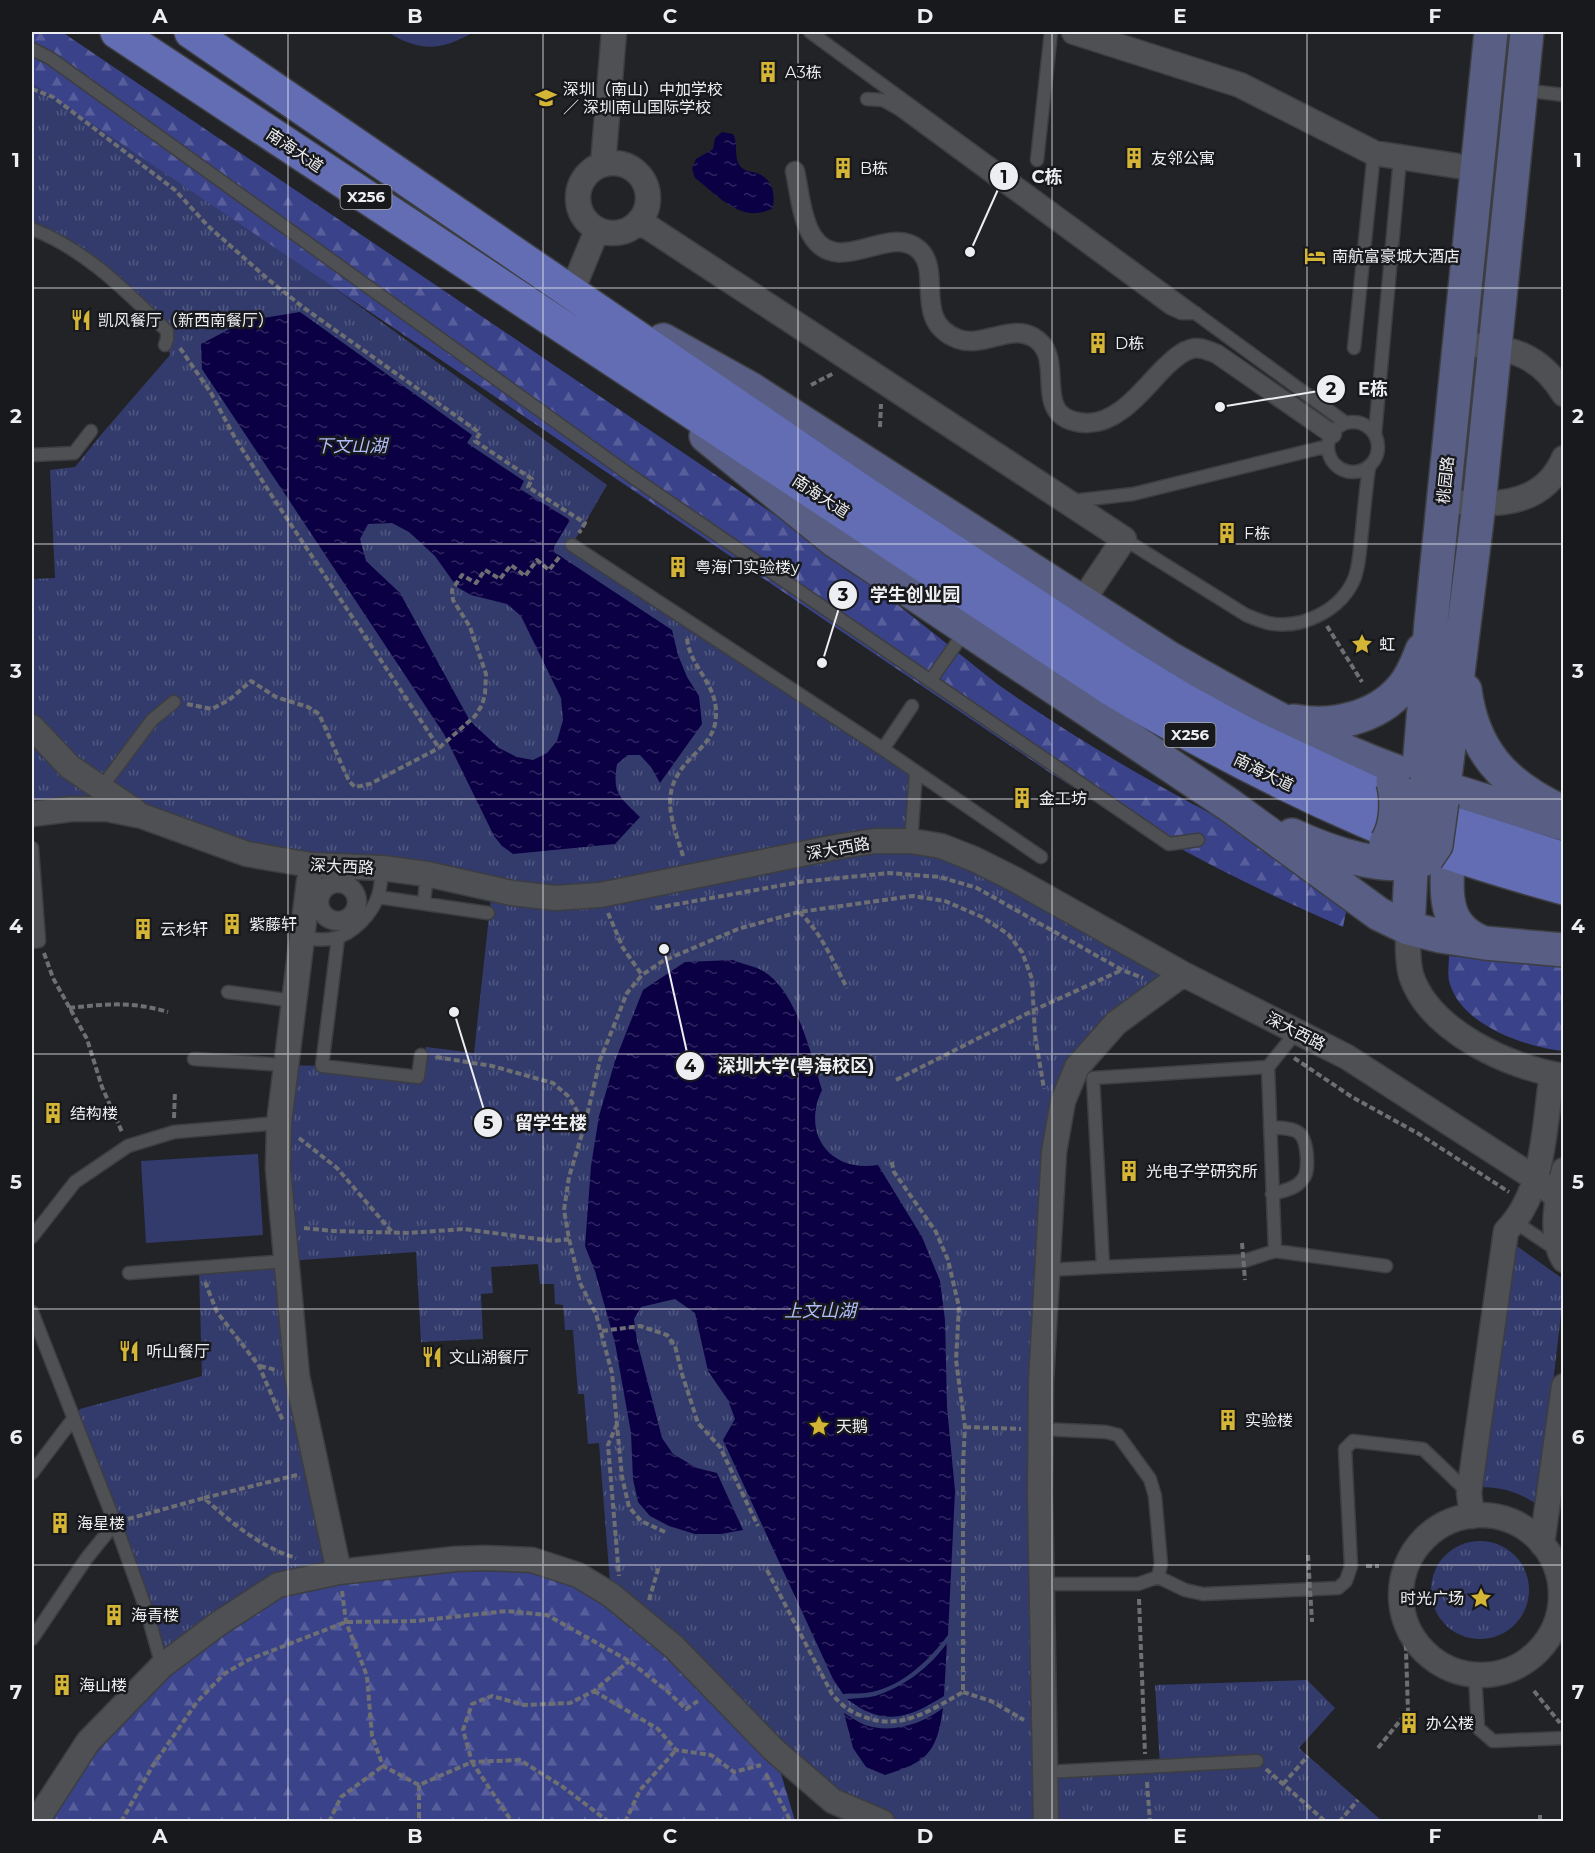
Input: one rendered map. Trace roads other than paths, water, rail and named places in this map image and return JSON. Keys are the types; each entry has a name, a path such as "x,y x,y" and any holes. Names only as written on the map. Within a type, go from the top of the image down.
{"main road":[{"name":"南海大道","path":"117,32 1111,689 1168,723 1366,822 1423,844 1563,888"},
{"name":"南海大道","path":"191,32 863,492 1120,661 1182,699 1244,733 1372,793 1436,818 1563,859"},
{"name":"桃园路","path":"1429,789 1431,623 1491,32"},
{"path":"1231,806 1299,839 1342,854 1370,851 1417,857 1436,844 1429,789 1462,647 1479,504 1527,32"},
{"path":"572,291 751,388 1081,603 1169,658 1279,719 1429,789 1563,824"},
{"path":"615,362 834,540 1280,839 1379,914 1408,928 1440,936 1485,943 1563,950"},
{"path":"1279,719 1322,724 1339,722 1366,714 1388,702 1403,687 1415,669 1431,623"},
{"path":"1462,647 1463,674 1470,717 1484,751 1506,777 1563,813"},
{"path":"1429,789 1396,798 1392,828 1446,888 1448,909 1467,934 1485,943"},
{"path":"1408,928 1417,857"}],"street":[{"path":"603,164 614,32"},
{"path":"1074,32 1240,85 1374,153 1477,169"},
{"path":"603,164 621,164 637,172 643,179 648,196 644,214 639,221 632,228 615,233 597,230 589,225 579,209 578,190 587,173 603,164"},
{"path":"795,171 808,227 820,245 832,251 844,253 896,242 918,248 925,257 928,268 933,315 942,330 958,339 976,341 1023,333 1034,338 1043,345 1048,355 1051,399 1058,413 1072,421 1087,423 1104,421 1122,410 1178,355 1192,348 1204,349 1217,354 1335,434"},
{"path":"639,221 1124,539 1081,603"},
{"path":"572,291 597,230"},
{"path":"1459,343 1511,351 1532,359 1551,375 1563,394"},
{"path":"1443,501 1479,504 1507,502 1533,494 1549,481 1563,458"},
{"path":"32,727 70,767 142,816"},
{"name":"深大西路","path":"32,814 71,809 107,809 142,816 247,854 311,865 382,868 427,874 535,897 555,898 603,910 689,877 841,846 875,841 911,841 941,846 1014,879 1153,956 1176,979 1289,1040 1347,1057 1536,1179 1560,1200"},
{"path":"311,865 279,1123 278,1169 297,1376 339,1572"},
{"path":"1408,928 1407,951 1412,975 1417,989 1433,1011 1458,1032 1511,1063 1558,1075 1536,1179 1520,1213 1506,1231 1470,1504 1456,1519 1439,1527 1426,1538 1414,1553 1402,1584 1402,1602 1413,1637 1432,1657 1455,1671 1474,1675 1506,1671 1533,1656 1553,1629 1559,1611 1561,1594 1558,1575 1551,1558 1542,1544 1527,1529 1508,1520 1487,1515 1470,1504"},
{"path":"1046,1821 1040,1429 1054,1152 1063,1101 1085,1073 1116,1023 1176,979"},
{"path":"1560,1255 1560,1200 1563,1170"},
{"path":"1542,1544 1563,1386"},
{"path":"36,1821 88,1742 162,1666 218,1624 278,1585 339,1572 455,1559 532,1560 578,1575 611,1595 674,1647 774,1750 832,1801 882,1821"}],"lane":[{"path":"810,32 1196,313 1335,434"},
{"path":"1037,160 1051,32"},
{"path":"32,50 50,58 634,478 1169,844 1198,840"},
{"path":"1521,90 1563,95"},
{"path":"867,99 883,100 899,109 1170,308 1181,313 1196,313"},
{"path":"1354,348 1374,153"},
{"path":"1124,539 1246,615 1267,623 1287,625 1305,621 1333,607 1345,594 1354,578 1359,557 1369,467 1378,450 1375,434 1400,158"},
{"path":"32,229 61,241 117,282 167,331 165,345"},
{"path":"1068,502 1133,494 1335,434 1363,423 1375,434"},
{"path":"32,455 74,453 91,431"},
{"path":"1335,434 1330,455 1339,467 1354,472 1369,467"},
{"path":"572,545 883,749 1041,857"},
{"path":"930,681 966,630"},
{"path":"101,788 152,720 174,702"},
{"path":"883,749 912,706"},
{"path":"911,841 916,772"},
{"path":"32,848 35,941"},
{"path":"302,938 320,940 338,930 360,924 378,897 382,868"},
{"path":"424,902 427,874"},
{"path":"378,897 488,913"},
{"path":"338,930 321,1066 418,1077 421,1054"},
{"path":"228,992 294,1001"},
{"path":"1275,1251 1268,1067 1289,1040"},
{"path":"194,1059 286,1065"},
{"path":"1103,1267 1085,1073 1268,1067"},
{"path":"32,1237 75,1182 128,1146 174,1132 279,1123"},
{"path":"1270,1127 1293,1129 1301,1133 1306,1142 1308,1169 1296,1186 1272,1194"},
{"path":"1520,1213 1560,1255"},
{"path":"1047,1270 1244,1261 1275,1251 1386,1266"},
{"path":"129,1273 287,1261"},
{"path":"32,1312 116,1523 147,1612 162,1666"},
{"path":"32,1473 73,1419"},
{"path":"1040,1429 1106,1432 1118,1436 1150,1479 1155,1496 1161,1564 1158,1577"},
{"path":"1042,1584 1138,1584 1158,1577 1185,1590 1203,1594 1338,1588 1346,1581 1351,1566 1345,1449 1353,1441 1423,1449 1470,1504"},
{"path":"32,1639 87,1559 116,1523"},
{"path":"1474,1675 1478,1728 1493,1741 1563,1738"},
{"path":"1046,1772 1257,1761"}],"water":[{"path":"722,132 733,134 740,166 757,173 770,183 774,197 773,208 762,212 741,211 722,200 695,178 692,169 696,159 713,149 715,138"},
{"name":"下文山湖","path":"300,312 472,435 467,443 524,481 520,489 570,520 554,547 554,552 672,630 678,655 687,677 699,696 702,724 660,783 651,767 640,755 628,755 617,764 616,782 619,794 640,817 615,844 513,854 494,836 444,734 202,369 201,344 245,321","holes":["392,523 409,532 435,556 457,587 471,595 507,604 521,616 561,698 563,720 557,741 547,753 533,760 517,757 499,748 470,721 400,593 366,561 360,539 368,524"]},
{"name":"上文山湖","path":"733,960 763,971 775,980 785,993 801,1025 822,1090 816,1106 815,1121 824,1147 846,1163 861,1166 878,1165 922,1237 940,1281 945,1320 947,1407 955,1491 948,1635 915,1670 895,1684 872,1692 843,1694 833,1679 723,1440 735,1419 728,1400 708,1371 695,1313 675,1299 641,1307 634,1319 637,1341 662,1438 673,1454 697,1468 717,1473 743,1530 721,1534 695,1534 669,1526 650,1516 638,1502 633,1479 631,1433 615,1343 595,1271 585,1246 591,1166 599,1116 615,1061 643,990 685,962"},
{"path":"947,1643 944,1696 931,1704 896,1717 872,1714 847,1699 875,1696 906,1682 933,1660"},
{"path":"943,1708 937,1736 927,1754 911,1765 885,1775 866,1767 853,1748 844,1713 875,1728 896,1728 926,1719"}],"place":[{"name":"A3栋","path":"768,72"},
{"name":"深圳（南山）中加学校 ／ 深圳南山国际学校","path":"546,98"},
{"name":"友邻公寓","path":"1134,158"},
{"name":"B栋","path":"843,168"},
{"name":"C栋","path":"970,252"},
{"name":"南航富豪城大酒店","path":"1315,256"},
{"name":"凯风餐厅（新西南餐厅）","path":"81,320"},
{"name":"D栋","path":"1098,343"},
{"name":"E栋","path":"1220,407"},
{"name":"F栋","path":"1227,533"},
{"name":"粤海门实验楼y","path":"678,567"},
{"name":"虹","path":"1362,644"},
{"name":"学生创业园","path":"822,663"},
{"name":"金工坊","path":"1022,798"},
{"name":"紫藤轩","path":"232,924"},
{"name":"云杉轩","path":"143,929"},
{"name":"深圳大学(粤海校区)","path":"664,949"},
{"name":"留学生楼","path":"454,1012"},
{"name":"结构楼","path":"53,1113"},
{"name":"光电子学研究所","path":"1129,1171"},
{"name":"听山餐厅","path":"129,1351"},
{"name":"文山湖餐厅","path":"432,1357"},
{"name":"实验楼","path":"1228,1420"},
{"name":"天鹅","path":"819,1426"},
{"name":"海星楼","path":"60,1523"},
{"name":"时光广场","path":"1481,1598"},
{"name":"海青楼","path":"114,1615"},
{"name":"海山楼","path":"62,1685"},
{"name":"办公楼","path":"1409,1723"}]}
